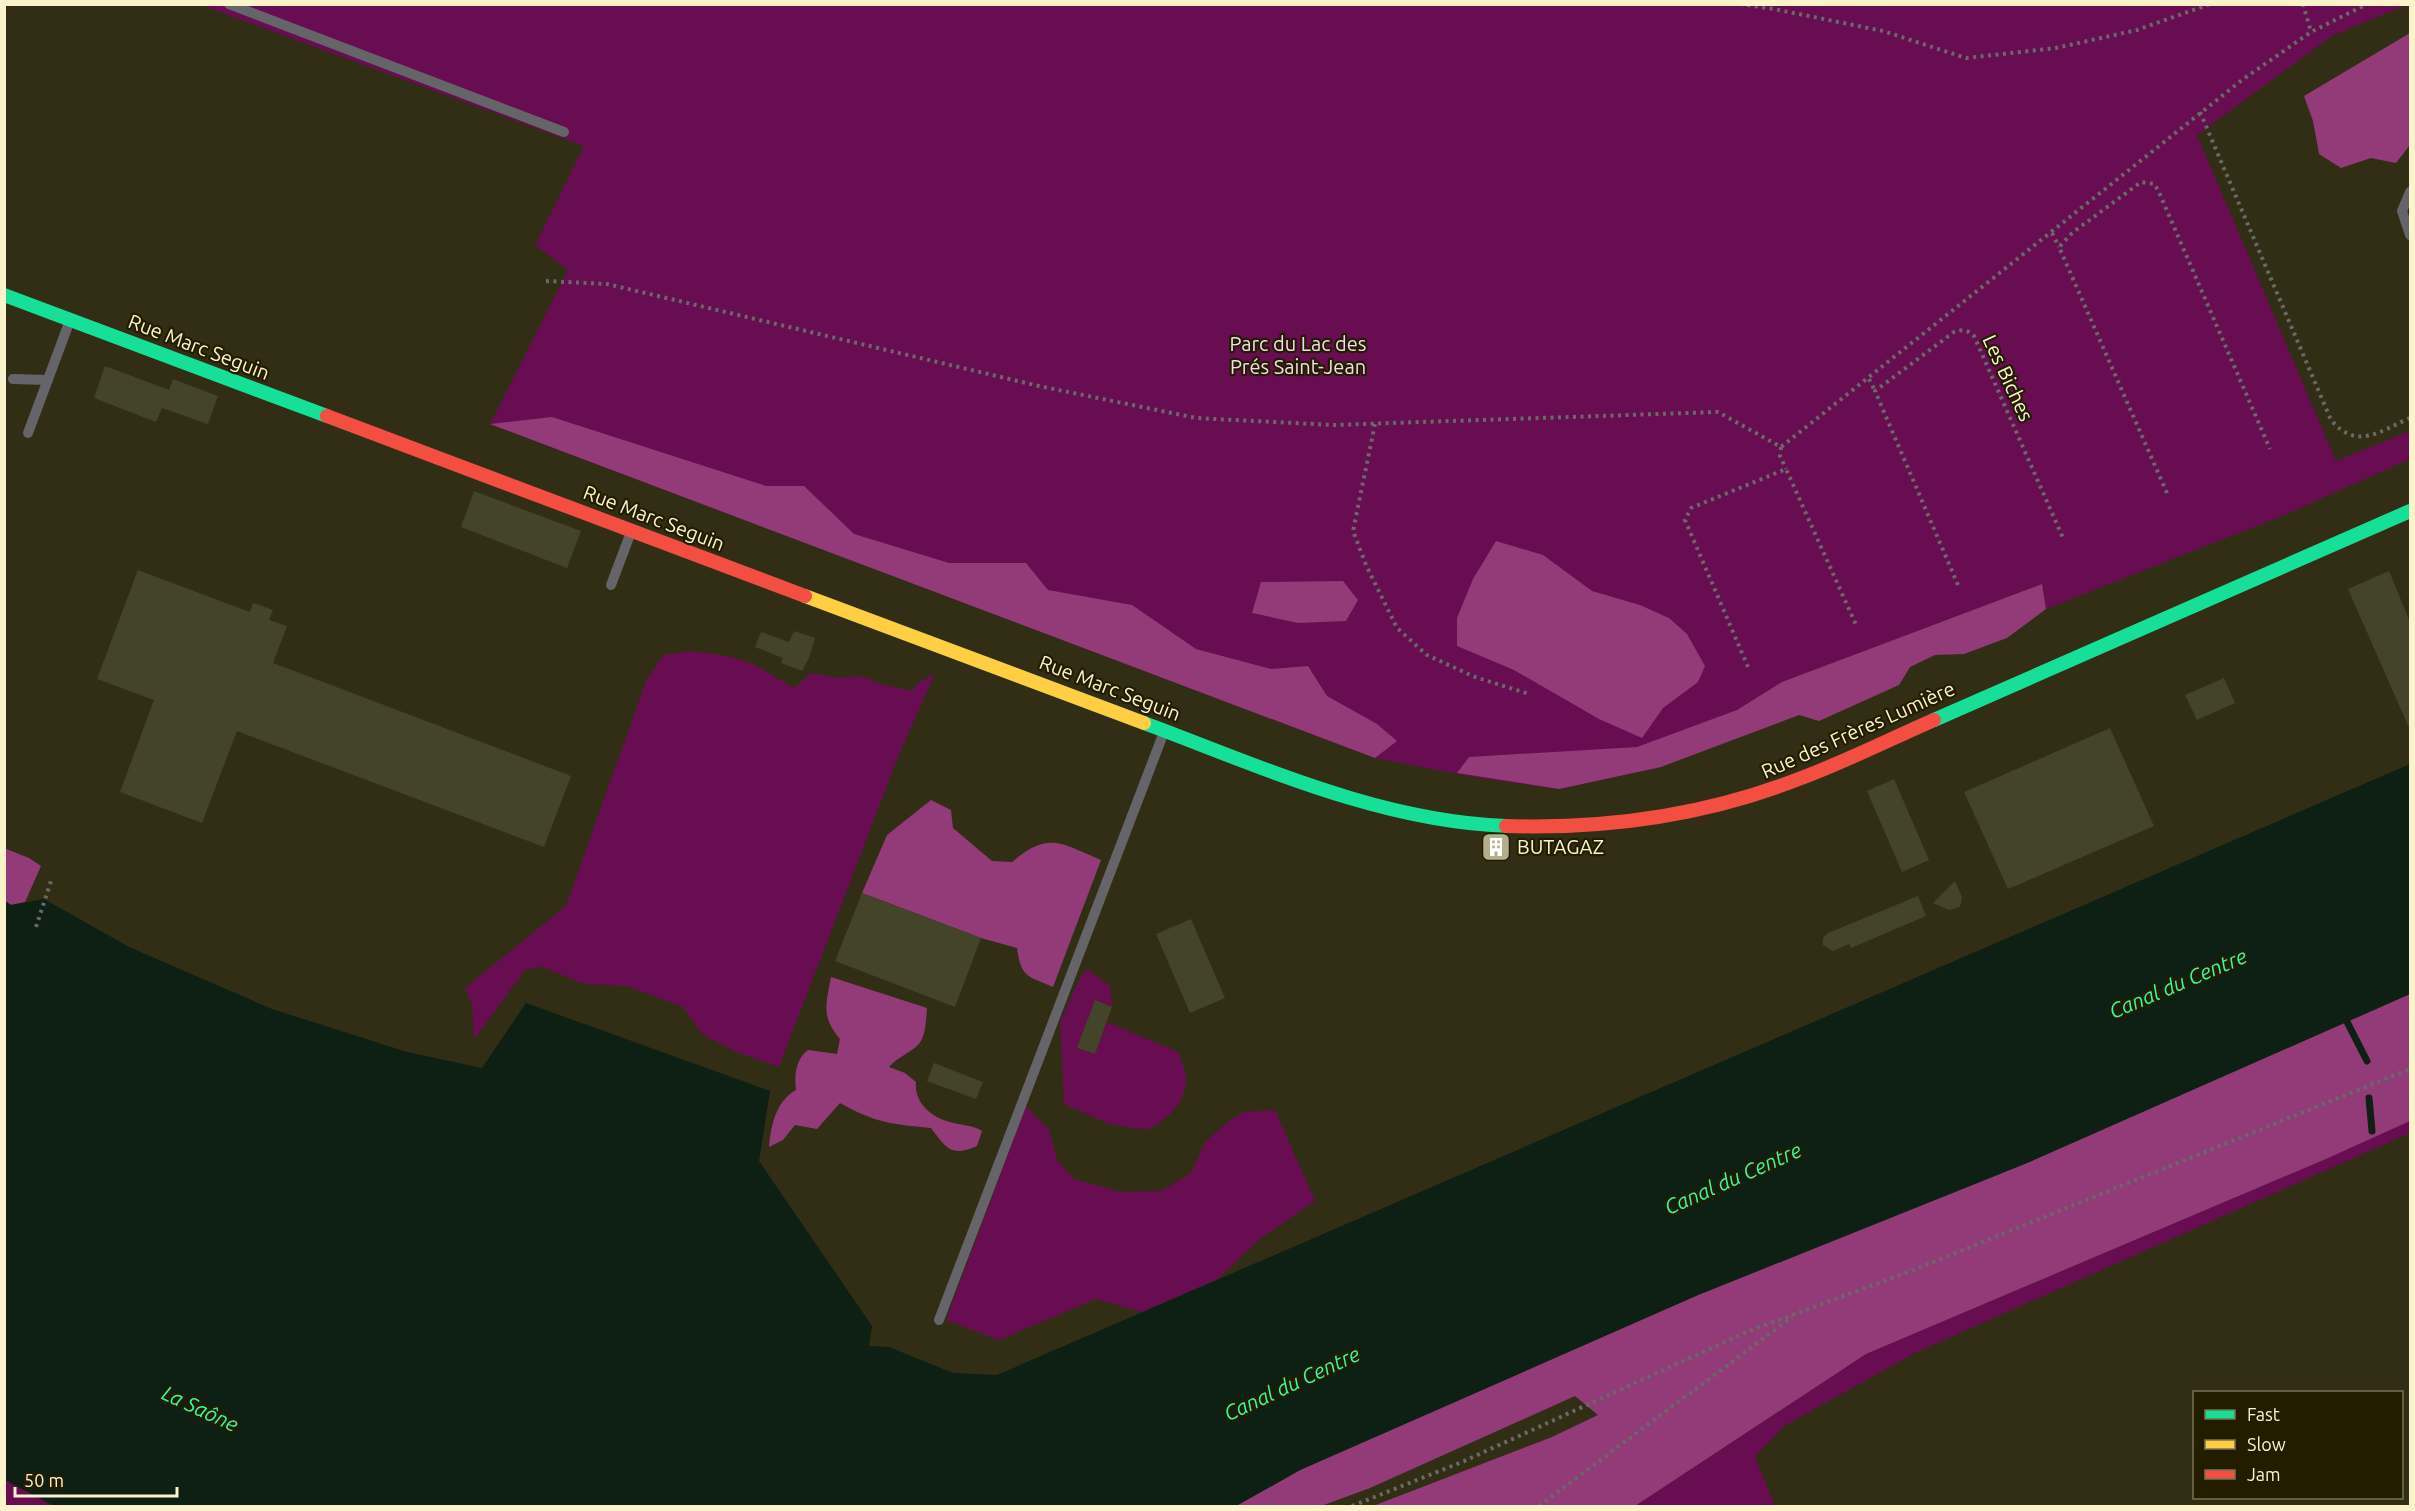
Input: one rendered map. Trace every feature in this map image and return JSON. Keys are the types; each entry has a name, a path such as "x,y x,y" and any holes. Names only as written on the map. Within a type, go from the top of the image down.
{"street":[{"name":"Rue Marc Seguin","path":"4,295 1290,778"},
{"name":"Rue des Frères Lumière","path":"1290,778 1393,811 1459,822 1501,826 1605,826 1677,815 1722,805 1797,780 2410,511"}],"lane":[{"path":"229,4 564,132"},
{"path":"2410,192 2402,211 2410,235"},
{"path":"28,433 70,320"},
{"path":"12,379 48,380"},
{"path":"611,585 631,530"},
{"path":"939,1320 1164,730"}],"path":[{"path":"1740,4 1883,31 1966,58 2056,48 2137,30 2210,4"},
{"path":"2303,4 2311,32"},
{"path":"1857,627 1780,456 1781,447 2052,233 2200,112 2281,51 2311,32 2367,4"},
{"path":"2200,112 2331,420 2339,430 2352,437 2364,438 2410,418"},
{"path":"2059,247 2072,233 2141,182 2154,184 2270,449"},
{"path":"2052,233 2167,493"},
{"path":"546,281 607,284 1028,383 1197,418 1333,425 1718,412 1781,447"},
{"name":"Les Biches","path":"1875,391 1954,332 1962,330 1969,332 1974,336 2063,538"},
{"path":"1869,379 1958,585"},
{"path":"1375,424 1353,531 1366,565 1397,628 1427,655 1475,677 1528,694"},
{"path":"1748,667 1685,520 1691,508 1786,470"},
{"path":"36,927 52,878"},
{"path":"1352,1506 1462,1462 1749,1331 1911,1271 2410,1069"},
{"path":"1539,1506 1797,1313"}],"green space":[{"name":"Parc du Lac des Prés Saint-Jean","path":"201,5 2406,5 2332,36 2197,135 2336,461 2410,431 2410,459 2287,514 2046,609 2041,584 1782,682 1737,710 1661,767 1559,789 1485,779 1375,758 490,424 568,270 535,245 584,146"},
{"path":"692,651 728,656 753,664 794,688 811,673 839,678 862,676 880,684 912,691 919,682 935,674 900,752 779,1067 739,1053 703,1035 683,1007 627,986 585,984 542,967 526,969 474,1039 472,1004 465,988 566,906 646,681 663,655"},
{"path":"1087,969 1110,986 1112,1007 1095,1001 1077,1048 1095,1054 1107,1022 1178,1052 1182,1062 1186,1077 1185,1089 1179,1104 1168,1116 1148,1130 1109,1124 1064,1104 1060,1022 1080,978"},
{"path":"1026,1106 1049,1130 1057,1160 1074,1179 1120,1192 1161,1191 1190,1174 1206,1141 1230,1120 1244,1112 1275,1110 1315,1201 1257,1241 1218,1279 1142,1312 1096,1299 999,1340 946,1320"},
{"path":"2410,1121 2410,1133 1915,1353 1784,1426 1755,1457 1775,1506 1635,1506 1866,1354 2326,1159"},
{"path":"5,1480 54,1506 5,1506"}],"shaded area":[{"path":"2410,33 2410,145 2396,163 2371,158 2341,168 2319,154 2313,121 2304,96"},
{"path":"552,417 766,486 804,486 854,534 949,563 1026,563 1048,590 1132,605 1196,649 1271,669 1308,666 1327,696 1377,724 1397,741 1375,758 490,424"},
{"path":"1496,541 1543,555 1592,591 1640,605 1669,618 1687,634 1705,666 1698,682 1663,708 1642,738 1599,719 1514,670 1457,646 1457,618 1473,579"},
{"path":"1343,581 1358,600 1346,621 1298,623 1252,613 1261,582"},
{"path":"2042,584 2046,609 2007,638 1964,654 1935,655 1910,667 1899,685 1819,721 1799,715 1661,767 1559,789 1457,773 1469,757 1637,747 1737,710 1782,682"},
{"path":"931,800 951,810 953,828 992,861 1012,862 1025,852 1046,843 1065,845 1101,860 1053,987 1031,977 1023,970 1017,948 981,938 862,893 887,835"},
{"path":"4,848 29,858 41,866 25,902 11,905 5,901"},
{"path":"831,977 927,1008 925,1028 920,1043 889,1067 905,1073 916,1082 916,1090 921,1103 930,1113 943,1120 982,1131 977,1146 955,1151 946,1146 931,1128 884,1122 840,1103 817,1129 795,1125 783,1140 769,1147 773,1122 779,1107 796,1090 795,1079 801,1058 808,1050 837,1054 840,1039 830,1024 826,1010"},
{"path":"2410,994 2410,1121 2326,1159 1866,1354 1635,1506 1373,1506 1552,1437 1598,1415 1575,1396 1370,1488 1321,1506 1236,1506 1300,1470 1698,1295 2027,1163"}],"water":[{"path":"2410,764 2410,994 2027,1163 1698,1295 1300,1470 1236,1506 54,1506 5,1480 5,901 11,905 44,899 129,947 272,1009 407,1052 482,1068 526,1003 770,1091 759,1161 872,1326 869,1346 889,1347 953,1373 997,1375"}],"building":[{"path":"105,366 169,390 173,379 218,396 208,424 162,408 156,422 94,398"},
{"path":"474,491 581,531 567,568 461,527"},
{"path":"138,570 250,612 253,603 273,610 269,620 287,626 273,663 571,776 544,847 237,731 202,823 120,792 154,700 97,679"},
{"path":"2389,571 2410,622 2410,730 2348,589"},
{"path":"794,631 815,638 802,671 781,663 783,658 755,647 761,632 789,642"},
{"path":"2224,678 2235,703 2197,720 2185,695"},
{"path":"2110,728 2154,826 2008,889 1964,792"},
{"path":"1894,779 1929,860 1902,872 1867,791"},
{"path":"1955,881 1962,897 1959,907 1949,910 1933,903"},
{"path":"862,893 981,938 955,1007 835,961"},
{"path":"1918,896 1926,916 1851,948 1849,944 1833,951 1823,945 1823,938 1828,933"},
{"path":"1191,919 1225,998 1190,1013 1156,934"},
{"path":"1095,1000 1112,1007 1095,1054 1077,1048"},
{"path":"934,1063 983,1082 976,1099 927,1081"}],"waterway":[{"path":"2344,1016 2367,1061"},
{"path":"2369,1098 2372,1131"}],"traffic: fast":[{"path":"4,295 327,416"},
{"path":"1934,720 2410,511"},
{"path":"1144,723 1277,774 1367,803 1459,822 1506,826"}],"traffic: slow":[{"path":"805,596 1144,723"}],"traffic: jam":[{"path":"327,416 805,596"},
{"path":"1506,826 1617,822 1653,818 1725,803 1814,773 1934,720"}],"place":[{"name":"BUTAGAZ","path":"1496,847"}],"water label":[{"name":"Canal du Centre","path":"2178,984"},
{"name":"Canal du Centre","path":"1733,1179"},
{"name":"Canal du Centre","path":"1292,1384"},
{"name":"La Saône","path":"200,1409"}]}
